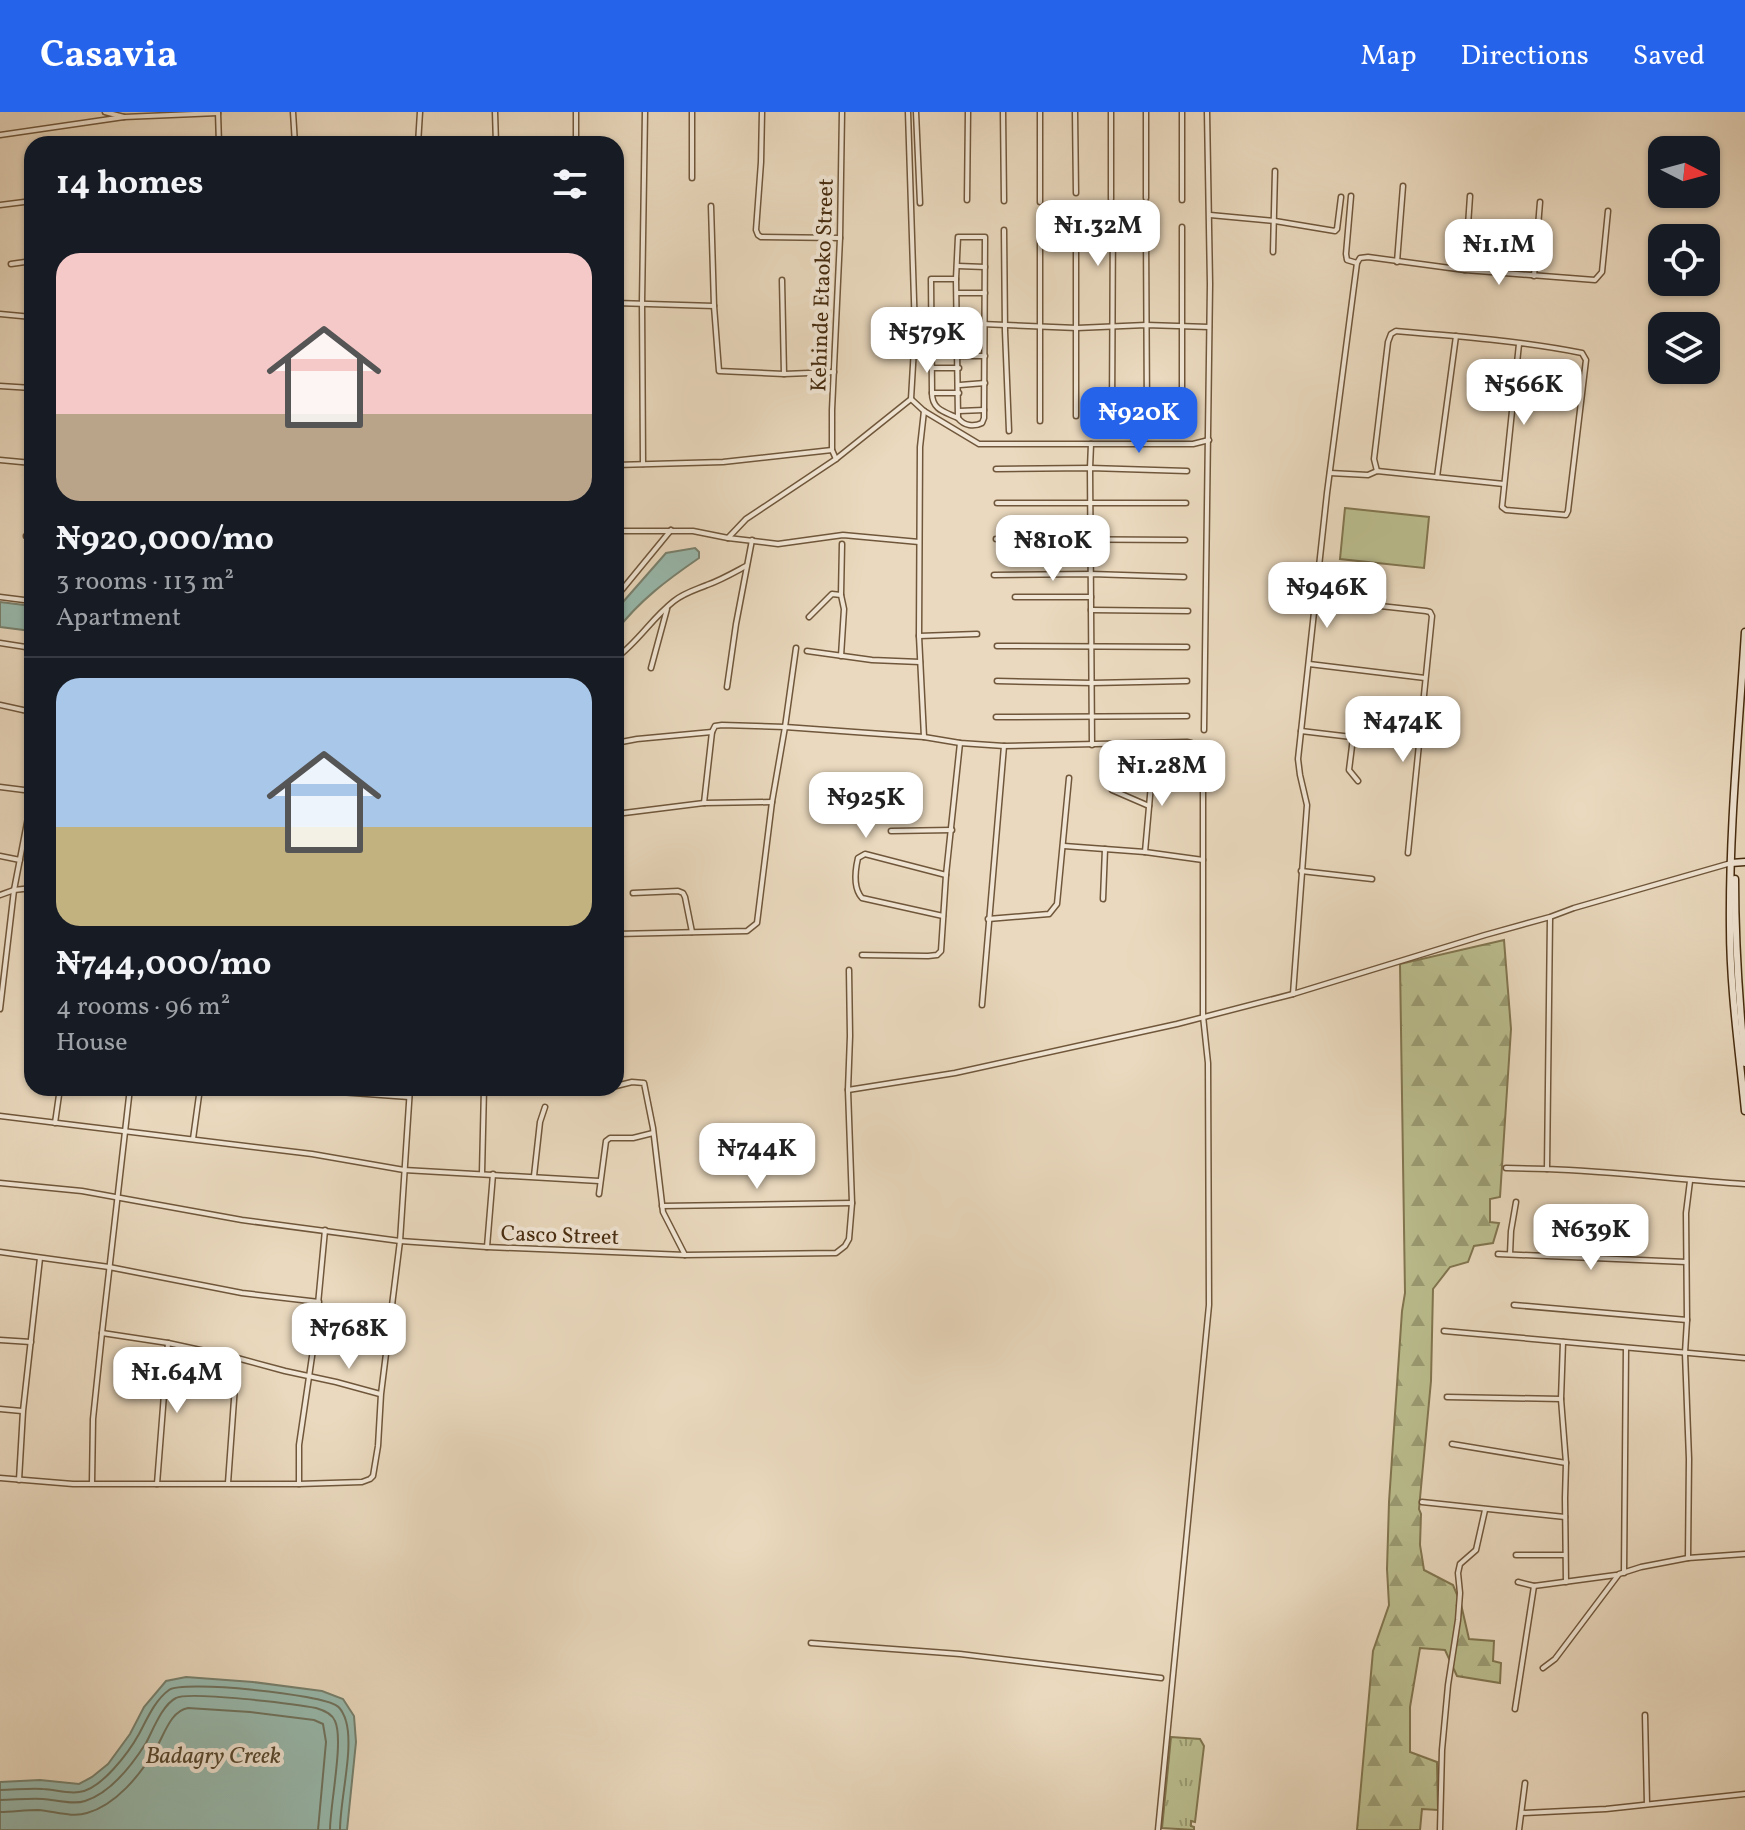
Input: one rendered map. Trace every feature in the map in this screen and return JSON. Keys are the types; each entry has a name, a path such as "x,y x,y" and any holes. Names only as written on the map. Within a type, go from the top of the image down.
{"main road":[{"path":"1745,632 1730,929 1745,1111"},
{"path":"1745,681 1733,863 1738,995 1745,1063"},
{"path":"1733,863 1745,862"}],"street":[{"path":"105,112 124,117"},
{"path":"0,135 124,117 218,112 219,136"},
{"path":"293,112 294,136"},
{"path":"418,136 420,112"},
{"path":"495,112 496,136"},
{"path":"576,112 576,136"},
{"path":"643,464 645,112"},
{"path":"692,112 692,178"},
{"path":"762,112 758,235 840,238"},
{"name":"Kehinde Etaoko Street","path":"836,459 832,450 842,112"},
{"path":"728,538 746,519 836,459 911,399 915,331 908,112"},
{"path":"916,112 920,203"},
{"path":"967,200 968,112"},
{"path":"1003,112 1004,201"},
{"path":"1040,112 1040,202"},
{"path":"1075,112 1076,193"},
{"path":"1111,112 1111,199"},
{"path":"1146,112 1146,198"},
{"path":"1182,112 1182,200"},
{"path":"1204,730 1209,440 1207,112"},
{"path":"1273,252 1275,171"},
{"path":"1397,262 1403,186"},
{"path":"1351,196 1346,254 1347,260 1357,263"},
{"path":"1465,270 1470,196"},
{"path":"1210,215 1335,231 1341,197"},
{"path":"0,205 24,202"},
{"path":"1534,276 1540,202"},
{"path":"711,206 719,371 784,374 834,372"},
{"path":"1112,419 1113,209"},
{"path":"1293,994 1307,805 1298,768 1301,731 1357,263 1362,257 1465,270 1595,280 1602,272 1608,211"},
{"path":"1182,227 1182,420"},
{"path":"1076,228 1076,416"},
{"path":"1040,229 1040,421"},
{"path":"1004,230 1009,431"},
{"path":"1146,230 1147,420"},
{"path":"956,279 931,279 932,401 937,409 961,422 977,425 984,418 985,237 958,237 958,418"},
{"path":"11,264 24,262"},
{"path":"958,266 985,267"},
{"path":"782,280 784,374"},
{"path":"957,293 985,293"},
{"path":"624,303 714,306"},
{"path":"0,314 24,316"},
{"path":"933,326 957,323 1077,328 1146,325 1209,327"},
{"path":"1377,471 1374,459 1388,342 1396,331 1456,336 1519,344 1582,353 1586,360 1566,515 1506,510 1502,507 1519,344"},
{"path":"1437,477 1456,336"},
{"path":"958,356 985,356"},
{"path":"932,368 959,368"},
{"path":"959,385 985,383"},
{"path":"0,386 24,388"},
{"path":"932,393 959,393"},
{"path":"911,399 924,411 979,444 1193,444 1209,440"},
{"path":"958,411 984,410"},
{"path":"924,411 920,438 919,542 919,636 924,737"},
{"path":"1091,443 1092,745"},
{"path":"624,465 723,462 832,450"},
{"path":"0,460 24,462"},
{"path":"996,469 1187,471"},
{"path":"1330,473 1368,475 1377,471 1504,484"},
{"path":"997,503 1186,503"},
{"path":"624,587 671,530"},
{"path":"624,531 693,531 770,544 843,535 919,542"},
{"path":"996,539 1185,540"},
{"path":"727,687 752,540"},
{"path":"841,656 844,620 842,544"},
{"path":"624,652 667,607 688,592 746,566"},
{"path":"994,575 1184,577"},
{"path":"809,617 832,594 841,595"},
{"path":"0,597 24,600"},
{"path":"1015,597 1091,597"},
{"path":"1316,599 1430,612 1432,616 1408,853"},
{"path":"651,668 667,607"},
{"path":"1091,610 1188,611"},
{"path":"919,636 977,634"},
{"path":"0,643 24,647"},
{"path":"997,646 1187,647"},
{"path":"624,934 747,931 757,923 796,648"},
{"path":"807,651 920,662"},
{"path":"1309,664 1426,679"},
{"path":"997,681 1187,681"},
{"path":"0,705 24,710"},
{"path":"996,717 1187,716"},
{"path":"704,803 712,732 718,725 924,737 1004,746 1187,742 1194,743 1202,753 1209,1305 1158,1830"},
{"path":"1301,731 1419,745"},
{"path":"624,741 712,732"},
{"path":"1353,738 1349,770 1358,781"},
{"path":"862,955 937,955 941,951 960,743"},
{"path":"982,1005 1004,746"},
{"path":"1145,852 1153,762"},
{"path":"988,919 1049,914 1057,904 1069,778"},
{"path":"0,787 24,792"},
{"path":"1112,790 1149,806"},
{"path":"624,813 704,803 772,802"},
{"path":"891,831 952,830"},
{"path":"0,1008 14,890 24,838"},
{"path":"1064,846 1203,860"},
{"path":"1103,899 1105,849"},
{"path":"943,916 859,896 856,881 858,858 865,854 946,875"},
{"path":"0,856 20,860"},
{"path":"848,1090 986,1067 1177,1024 1293,994 1733,863"},
{"path":"1301,871 1372,879"},
{"path":"0,895 24,889"},
{"path":"633,893 683,893 692,932"},
{"path":"1547,1169 1550,917"},
{"name":"Casco Street","path":"0,1183 64,1189 242,1220 400,1241 685,1255 836,1253 849,1239 852,1203 848,1090 849,970"},
{"path":"624,1084 644,1083 663,1212 685,1255"},
{"path":"55,1123 59,1096"},
{"path":"92,1483 93,1419 129,1096"},
{"path":"193,1139 199,1096"},
{"path":"0,1478 73,1484 299,1484 362,1482 370,1479 378,1446 381,1394 400,1241 409,1097 395,1096"},
{"path":"482,1173 484,1096"},
{"path":"534,1177 540,1122 545,1107"},
{"path":"0,1116 312,1154 404,1170 599,1181"},
{"path":"599,1194 606,1141 653,1133"},
{"path":"1506,1168 1599,1170 1745,1184"},
{"path":"487,1247 493,1174"},
{"path":"1688,1558 1686,1213 1691,1180"},
{"path":"1510,1254 1516,1202"},
{"path":"662,1206 852,1203"},
{"path":"1561,1256 1563,1211"},
{"path":"299,1484 299,1445 310,1377 325,1230"},
{"path":"0,1252 109,1267 242,1293 319,1302"},
{"path":"1498,1254 1686,1262"},
{"path":"19,1480 23,1411 40,1258"},
{"path":"1514,1305 1687,1320"},
{"path":"1444,1331 1745,1358"},
{"path":"102,1333 237,1358 381,1394"},
{"path":"0,1340 31,1342"},
{"path":"1563,1342 1561,1399 1566,1463 1566,1582"},
{"path":"157,1484 168,1343"},
{"path":"1543,1668 1555,1659 1622,1574 1626,1348"},
{"path":"228,1483 237,1358"},
{"path":"1447,1397 1561,1399"},
{"path":"0,1409 23,1411"},
{"path":"1452,1444 1566,1463"},
{"path":"1422,1502 1565,1517"},
{"path":"1440,1830 1442,1750 1459,1606 1458,1573 1460,1564 1476,1550 1485,1510"},
{"path":"1518,1582 1534,1586 1622,1574 1688,1558 1745,1554"},
{"path":"1516,1555 1565,1555"},
{"path":"1515,1709 1534,1586"},
{"path":"811,1643 960,1654 1161,1678"},
{"path":"1645,1715 1647,1804"},
{"path":"1519,1830 1525,1783"},
{"path":"1522,1813 1745,1794"}],"green space":[{"path":"1345,508 1429,517 1424,568 1340,559"},
{"path":"1504,940 1511,1029 1500,1197 1490,1199 1490,1222 1499,1223 1493,1243 1474,1246 1468,1262 1450,1267 1433,1289 1431,1381 1419,1509 1424,1570 1453,1585 1469,1639 1494,1641 1493,1661 1501,1663 1500,1683 1457,1676 1445,1650 1420,1648 1410,1707 1410,1752 1437,1762 1438,1810 1422,1809 1420,1830 1357,1830 1373,1651 1389,1605 1389,1502 1405,1293 1400,964"},
{"path":"1171,1737 1200,1739 1204,1746 1195,1822 1191,1821 1194,1830 1162,1828"}],"water":[{"path":"695,548 699,558 654,591 624,622 624,601 666,553"},
{"path":"0,602 24,605 24,630 0,627"},
{"name":"Badagry Creek","path":"186,1677 322,1691 343,1699 354,1716 356,1742 347,1830 0,1830 0,1782 40,1780 79,1784 92,1777 108,1764 130,1734 144,1707 166,1681"}]}
